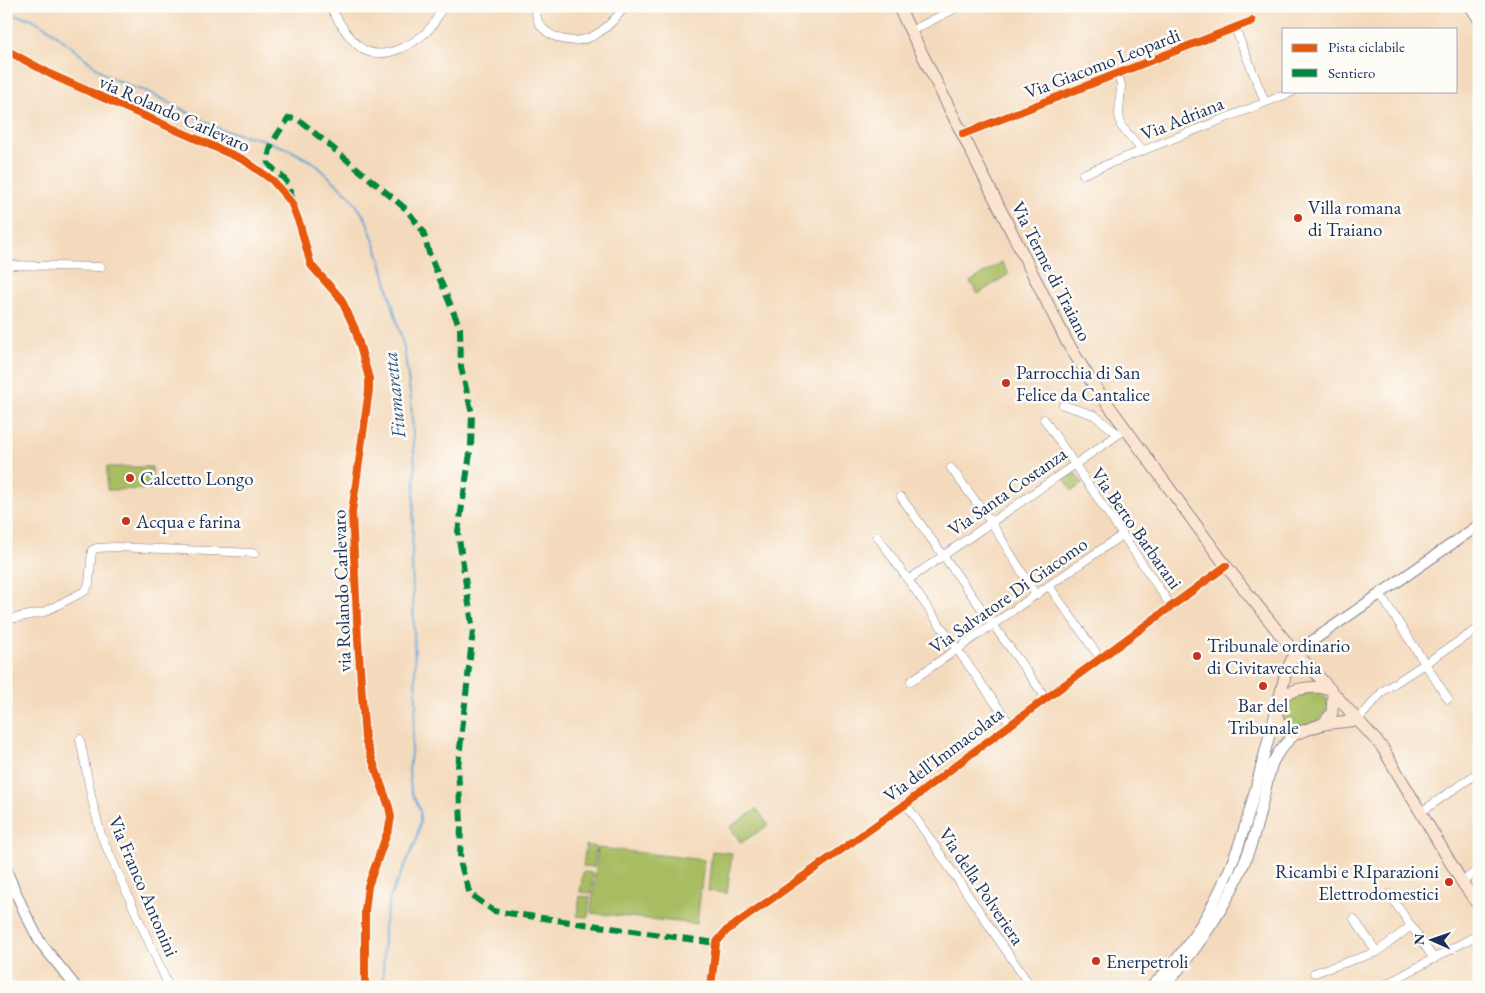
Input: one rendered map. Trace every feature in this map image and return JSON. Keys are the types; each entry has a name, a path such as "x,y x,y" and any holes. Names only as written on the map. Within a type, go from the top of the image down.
{"main road":[{"name":"Via Terme di Traiano","path":"898,6 1072,350 1122,432 1295,653 1358,720"},
{"path":"1295,653 1286,672 1276,712 1279,722 1290,732 1297,733 1324,724 1358,720 1382,747 1462,882 1479,906"},
{"path":"1280,697 1288,692 1309,687 1331,692 1332,713 1324,724"}],"street":[{"path":"330,6 355,42 366,51 379,52 396,51 410,44 432,26 443,6"},
{"path":"535,6 535,18 545,31 562,39 577,41 595,35 613,23 625,6"},
{"path":"910,31 960,6"},
{"path":"1470,6 1479,20"},
{"name":"Via Giacomo Leopardi","path":"963,134 1252,21"},
{"path":"1235,28 1265,102"},
{"name":"via Rolando Carlevaro","path":"6,50 54,76 224,153 244,160 272,180 291,202 300,225 310,265 341,299 355,329 369,378 352,512 364,729 365,739 391,817 390,828 380,851 367,894 365,911 365,987"},
{"path":"1118,74 1121,86 1118,114 1121,126 1143,151"},
{"name":"Via Adriana","path":"1084,174 1292,92"},
{"path":"6,265 101,267"},
{"name":"Via Terme di Traiano","path":"1063,405 1094,415 1122,432"},
{"name":"Via Berto Barbarani","path":"1044,419 1171,606"},
{"name":"Via Santa Costanza","path":"908,580 1122,432"},
{"path":"951,468 990,522 1036,595"},
{"path":"900,497 1046,698"},
{"path":"1295,653 1479,524"},
{"name":"Via Salvatore Di Giacomo","path":"912,681 1122,534"},
{"path":"877,536 1010,724"},
{"path":"6,620 44,612 85,591 89,584 92,550 97,548 115,547 255,553"},
{"name":"Via dell'Immacolata","path":"711,987 716,944 726,931 906,804 1010,724 1226,566"},
{"path":"1049,586 1100,658"},
{"path":"1380,594 1448,699"},
{"path":"1358,720 1383,690 1479,628"},
{"path":"1151,987 1180,955 1194,936 1224,881 1246,824 1276,712"},
{"path":"1164,987 1191,956 1227,899 1250,846 1272,764 1283,745 1297,733"},
{"name":"Via Franco Antonini","path":"80,738 101,835 169,987"},
{"path":"1421,812 1479,772"},
{"name":"Via della Polveriera","path":"906,804 1031,987"},
{"path":"1462,882 1479,869"},
{"path":"6,870 40,942 76,987"},
{"path":"1389,894 1434,959"},
{"path":"1354,919 1378,952"},
{"path":"1314,973 1378,952 1411,926"},
{"path":"1381,987 1479,934"}],"green space":[{"path":"1002,262 1009,274 978,294 970,282"},
{"name":"Calcetto Longo","path":"107,467 152,467 152,489 107,490"},
{"path":"1074,471 1083,484 1072,491 1064,478"},
{"path":"1314,691 1325,696 1330,708 1317,723 1294,728 1284,723 1279,710 1283,701 1292,696"},
{"path":"757,809 768,825 741,843 730,827"},
{"path":"586,845 596,847 594,867 583,866"},
{"path":"598,848 704,860 697,924 591,913"},
{"path":"712,851 732,853 727,893 708,891"},
{"path":"583,872 593,873 591,893 580,892"},
{"path":"580,896 590,897 588,917 577,916"}],"waterway":[{"name":"Fiumaretta","path":"6,14 30,18 49,29 107,76 149,92 221,130 261,139 288,149 314,163 350,196 366,219 380,258 404,348 411,400 415,467 412,556 416,705 409,771 411,791 420,810 420,822 416,841 391,895 384,926 383,981 387,987"}],"marked path":[{"path":"291,201 290,187 268,163 268,156 272,145 289,118 299,120 406,209 423,231 429,253 460,328 461,367 472,414 471,447 458,532 473,631 458,767 461,824 460,862 470,894 494,911 716,943"}],"cycle path":[{"path":"963,134 1252,21"},
{"path":"6,50 54,76 244,160 272,180 291,202 300,225 311,265 341,299 355,329 369,378 369,390 352,512 365,739 391,817 389,828 368,886 365,911 365,987"},
{"path":"711,987 716,943 726,931 906,804 972,753 1226,566"}],"place":[{"name":"Villa romana di Traiano","path":"1298,218"},
{"name":"Parrocchia di San Felice da Cantalice","path":"1006,383"},
{"name":"Calcetto Longo","path":"130,478"},
{"name":"Acqua e farina","path":"126,521"},
{"name":"Tribunale ordinario di Civitavecchia","path":"1197,656"},
{"name":"Bar del Tribunale","path":"1263,686"},
{"name":"Ricambi e RIparazioni Elettrodomestici","path":"1449,882"},
{"name":"Enerpetroli","path":"1096,961"}]}
